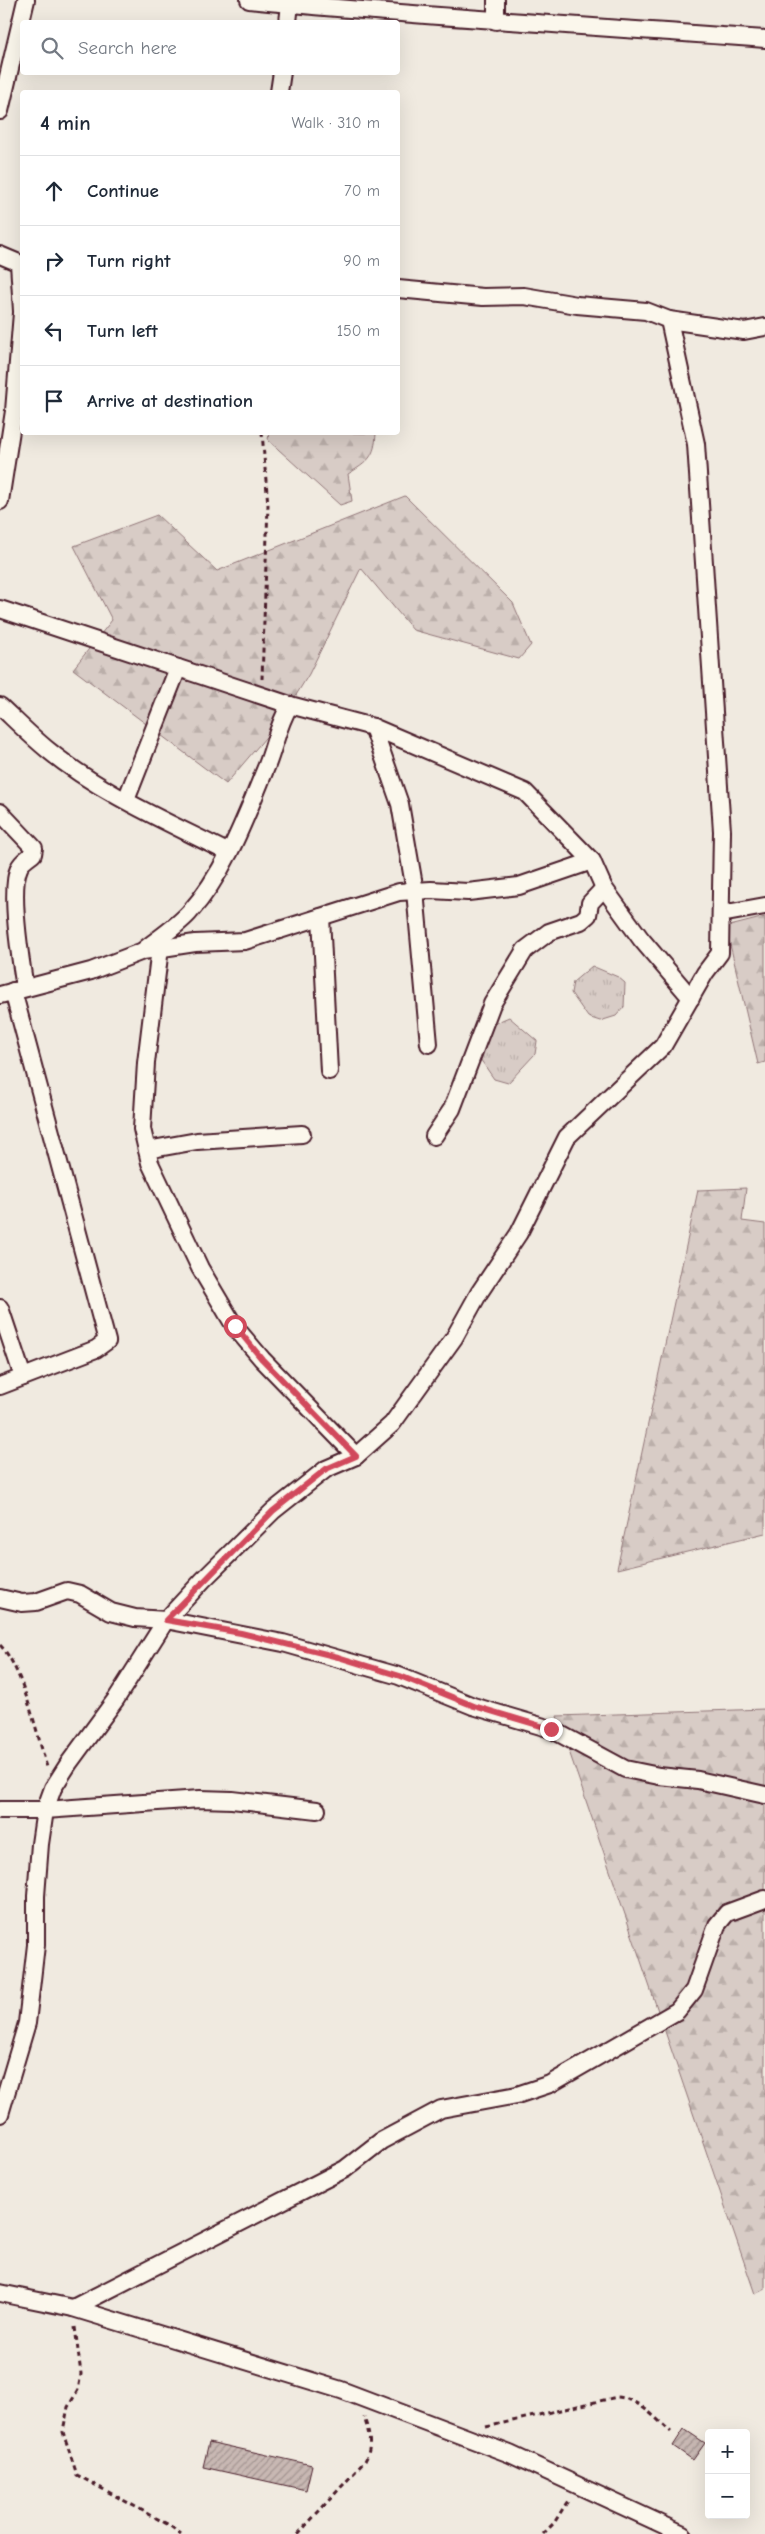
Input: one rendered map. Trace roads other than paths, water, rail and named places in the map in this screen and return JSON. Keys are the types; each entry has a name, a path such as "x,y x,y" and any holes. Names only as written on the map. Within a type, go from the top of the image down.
{"street":[{"path":"21,20 26,0"},
{"path":"249,0 496,21 564,24 765,39"},
{"path":"496,0 496,21"},
{"path":"288,20 290,4"},
{"path":"0,111 20,26"},
{"path":"279,90 282,75"},
{"path":"0,255 20,263"},
{"path":"400,289 483,297 524,296 577,305 646,311 669,320 744,331 765,328"},
{"path":"0,2114 27,2023 36,1945 36,1896 39,1853 46,1810 53,1788 116,1698 166,1620 273,1511 326,1469 356,1456 392,1424 454,1338 479,1293 519,1233 567,1137 663,1046 705,973 720,953 722,831 696,444 669,320"},
{"path":"0,501 14,411 20,337"},
{"path":"0,609 261,696 373,727 525,792 592,861 604,888 641,939 691,998"},
{"path":"126,800 178,668"},
{"path":"143,951 188,914 212,885 229,853 267,764 282,718 290,705"},
{"path":"0,706 49,751 126,800 229,853"},
{"path":"373,727 400,804 415,891 429,1044"},
{"path":"0,812 34,848 33,854 21,863 16,875 17,932 13,991 107,1341 96,1349 0,1386"},
{"path":"13,991 91,971 143,951 195,943 245,941 399,892 468,892 519,886 592,861"},
{"path":"434,1136 452,1109 492,1004 525,950 549,932 581,921 588,915 590,903 604,888"},
{"path":"720,914 765,906"},
{"path":"321,917 329,1071"},
{"path":"160,948 146,1063 142,1129 150,1163 200,1268 235,1326 262,1359 356,1456"},
{"path":"147,1150 197,1141 302,1134"},
{"path":"0,1308 23,1377"},
{"path":"0,1598 22,1603 36,1602 67,1591 80,1594 111,1612 135,1618 166,1620 282,1643 400,1676 474,1706 551,1729 625,1769 659,1776 698,1780 765,1795"},
{"path":"0,1810 46,1810 200,1799 232,1800 317,1810"},
{"path":"73,2308 345,2169 381,2141 441,2109 517,2095 550,2084 677,2011 694,1990 717,1925 727,1913 765,1899"},
{"path":"0,2293 73,2308 341,2390 510,2454 683,2534"}]}
